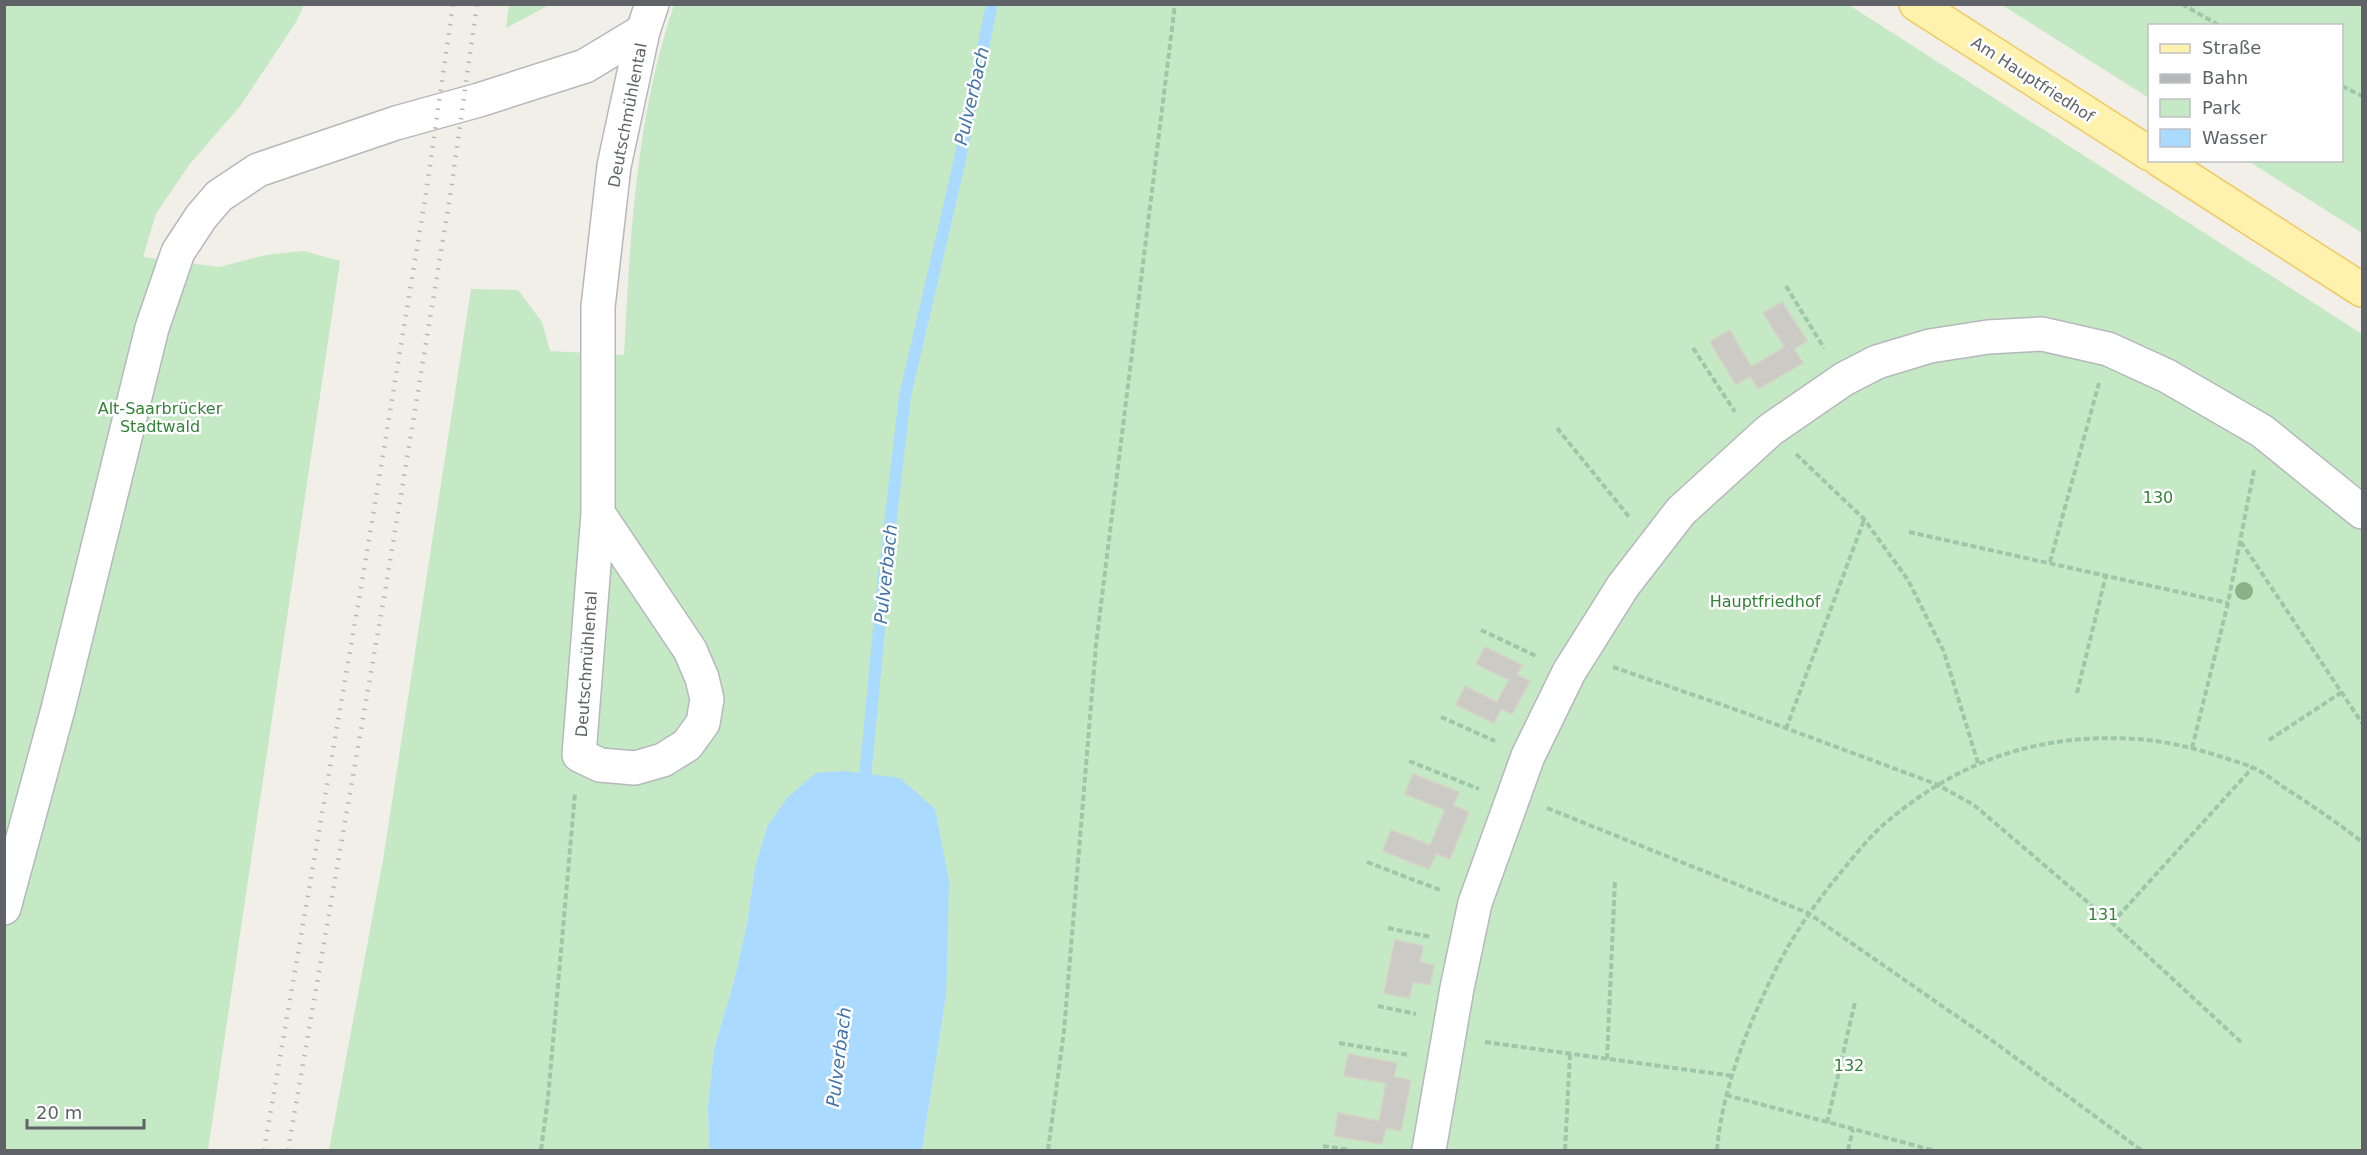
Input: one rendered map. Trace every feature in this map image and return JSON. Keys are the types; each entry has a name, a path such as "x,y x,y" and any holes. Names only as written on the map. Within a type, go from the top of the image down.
{"main road":[{"name":"Am Hauptfriedhof","path":"1916,4 2148,153"},
{"path":"2163,162 2362,290"}],"lane":[{"name":"Deutschmühlental","path":"598,513 690,650 702,678 707,699 703,723 687,745 663,760 634,768 600,765 579,755 598,513 598,307 614,166 648,18"},
{"path":"4,908 58,709 152,328 178,252 201,218 219,196 258,170 396,123 479,100 585,66 648,18"},
{"path":"1429,1150 1474,903 1528,756 1574,664 1623,586 1681,511 1763,436 1844,379 1877,363 1930,346 2042,333 2108,350 2167,375 2262,431 2362,512"}],"path":[{"path":"1048,1150 1064,1031 1096,645 1175,4"},
{"path":"2182,4 2217,24"},
{"path":"2343,86 2362,96"},
{"path":"1786,286 1844,379"},
{"path":"1693,348 1763,436 1864,519 1908,580 1944,652 1978,763"},
{"path":"2050,562 2108,350"},
{"path":"1557,428 1653,547"},
{"path":"2192,748 2228,603 2262,431"},
{"path":"1786,729 1864,519"},
{"path":"1909,532 2228,603"},
{"path":"2240,541 2362,722"},
{"path":"2077,693 2106,575"},
{"path":"1481,630 1574,664 1786,729 1936,784 1974,805 2112,923 2241,1042"},
{"path":"2270,740 2342,692"},
{"path":"1441,717 1528,756"},
{"path":"1717,1150 1726,1095 1759,1004 1782,955 1808,913 1887,821 1936,784 1978,763 2048,742 2115,738 2154,741 2192,748 2253,767 2326,814 2362,842"},
{"path":"540,1150 548,1098 579,755"},
{"path":"1409,762 1512,798 1808,913 1994,1042 2141,1150"},
{"path":"2112,923 2253,767"},
{"path":"1367,862 1474,903"},
{"path":"1607,1059 1615,881"},
{"path":"1388,928 1466,945"},
{"path":"1827,1123 1855,1002"},
{"path":"1339,1043 1570,1054 1733,1076"},
{"path":"1564,1150 1570,1054"},
{"path":"1726,1095 1932,1150"},
{"path":"1848,1150 1853,1129"},
{"path":"1323,1146 1350,1150"}],"green space":[{"path":"509,4 549,5 506,28"},
{"name":"Alt-Saarbrücker Stadtwald","path":"5,5 304,5 296,22 241,105 189,165 156,214 143,257 219,267 266,255 304,251 340,261 208,1150 5,1150"},
{"path":"674,5 1849,5 2362,334 2362,1150 922,1150 946,996 767,827 755,867 747,924 734,981 714,1049 708,1105 709,1150 329,1150 383,860 471,289 518,290 542,322 550,351 624,355 632,222 643,134 661,47"},
{"path":"2002,5 2362,5 2362,233 2250,162 2343,162 2343,24 2148,24 2148,97"}],"water":[{"path":"845,771 900,778 935,809 949,881 946,996 922,1150 709,1150 708,1105 714,1049 734,981 747,924 755,867 767,827 787,798 816,773"}],"building":[{"path":"1782,302 1807,341 1794,349 1803,363 1758,389 1750,376 1736,385 1710,342 1730,330 1751,367 1785,347 1763,313"},
{"path":"1485,647 1522,665 1517,675 1530,681 1512,714 1501,709 1494,723 1456,705 1465,686 1497,702 1509,680 1476,664"},
{"path":"1413,774 1459,792 1453,805 1469,812 1450,859 1436,854 1429,869 1383,851 1391,830 1430,845 1445,810 1405,794"},
{"path":"1395,940 1423,946 1420,962 1434,965 1430,985 1413,982 1409,998 1384,993"},
{"path":"1348,1054 1397,1063 1394,1077 1411,1080 1401,1131 1386,1128 1382,1144 1334,1136 1338,1113 1379,1121 1386,1083 1344,1076"}],"waterway":[{"name":"Pulverbach","path":"864,788 884,576 905,396 958,168 992,4"}],"railway":[{"path":"264,1150 363,576 426,193 453,4"},
{"path":"288,1150 387,580 450,197 477,4"}],"park label":[{"name":"130","path":"2158,497"},
{"name":"Hauptfriedhof","path":"1765,601"},
{"name":"131","path":"2103,914"},
{"name":"132","path":"1849,1065"}]}
